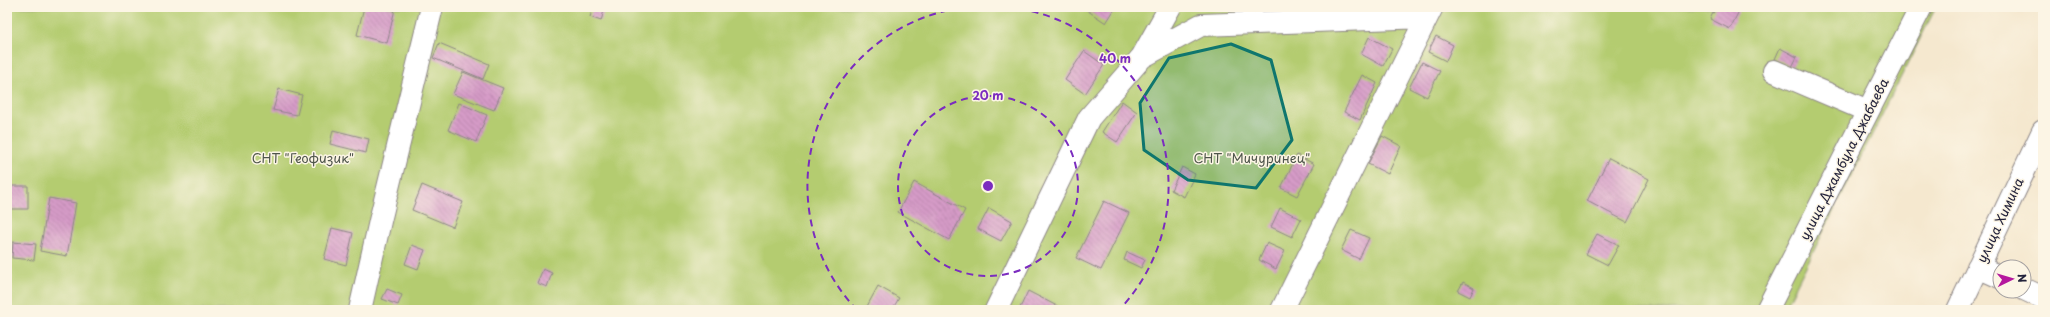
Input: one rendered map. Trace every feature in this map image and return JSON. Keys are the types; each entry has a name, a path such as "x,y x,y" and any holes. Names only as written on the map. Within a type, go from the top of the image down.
{"street":[{"path":"360,310 432,7"},
{"path":"996,310 1089,118 1142,57 1170,7"},
{"name":"улица Джамбула Джабаева","path":"1767,310 1921,7"},
{"path":"1142,57 1201,25 1430,12 1282,310"},
{"path":"1774,71 1868,111"},
{"name":"улица Химина","path":"1958,310 2043,131"},
{"path":"1978,267 1992,273"},
{"path":"2032,293 2043,298"}],"highlighted area":[{"path":"1231,44 1271,60 1292,140 1256,188 1188,180 1144,150 1140,103 1169,58"}],"green space":[{"name":"СНТ \"Мичуринец\"","path":"7,7 1936,7 1784,310 7,310"}],"building":[{"path":"364,7 387,7 395,9 387,43 357,35"},
{"path":"593,7 605,7 601,21 590,17"},
{"path":"1082,7 1116,7 1106,23"},
{"path":"1716,7 1735,7 1740,9 1730,29 1710,19"},
{"path":"1436,36 1453,45 1446,61 1428,52"},
{"path":"1369,37 1392,49 1383,66 1361,54"},
{"path":"439,43 489,64 483,79 433,58"},
{"path":"1780,48 1797,57 1792,67 1775,59"},
{"path":"1084,51 1104,65 1085,94 1065,80"},
{"path":"1422,62 1440,71 1427,97 1409,88"},
{"path":"463,72 503,88 494,110 453,94"},
{"path":"1362,75 1377,83 1360,120 1344,112"},
{"path":"279,89 302,95 297,115 273,110"},
{"path":"1122,101 1137,112 1117,142 1102,132"},
{"path":"459,103 487,115 476,142 448,130"},
{"path":"333,130 369,139 366,153 330,144"},
{"path":"1382,136 1401,146 1388,174 1368,164"},
{"path":"1297,155 1314,164 1297,196 1281,188"},
{"path":"1609,158 1649,179 1627,222 1587,201"},
{"path":"1182,167 1195,174 1184,197 1171,190"},
{"path":"914,182 965,210 949,240 898,212"},
{"path":"422,185 463,202 453,227 412,210"},
{"path":"7,186 28,186 28,209 7,209"},
{"path":"49,198 76,203 67,256 40,251"},
{"path":"1104,201 1129,213 1101,270 1076,258"},
{"path":"989,208 1012,221 1001,241 978,229"},
{"path":"1280,208 1301,219 1292,237 1271,227"},
{"path":"332,228 353,233 346,265 324,259"},
{"path":"1351,230 1369,238 1359,259 1341,250"},
{"path":"1597,234 1619,245 1608,265 1586,254"},
{"path":"13,242 36,244 34,260 12,258"},
{"path":"1267,243 1285,251 1276,269 1259,260"},
{"path":"412,245 425,250 418,269 405,264"},
{"path":"1127,252 1145,260 1141,268 1124,260"},
{"path":"543,269 552,273 547,287 537,283"},
{"path":"1463,282 1474,288 1470,297 1458,291"},
{"path":"878,286 899,298 892,310 865,310"},
{"path":"387,289 402,295 398,305 382,299"},
{"path":"1028,291 1057,306 1055,310 1019,310"}],"park label":[{"name":"СНТ \"Геофизик\"","path":"303,158"}]}
